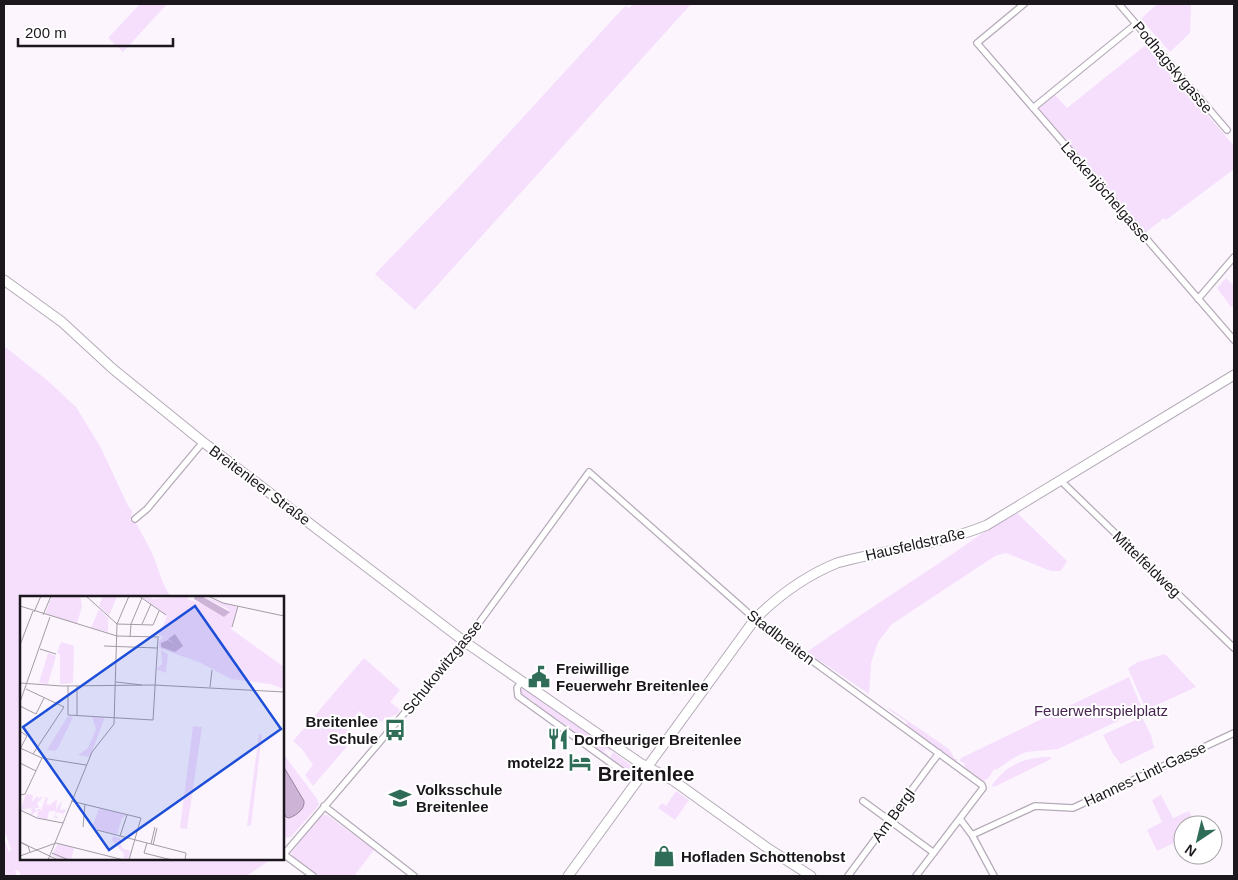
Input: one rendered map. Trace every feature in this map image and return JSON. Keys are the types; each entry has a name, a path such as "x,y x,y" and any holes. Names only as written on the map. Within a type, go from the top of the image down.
{"main road":[{"name":"Breitenleer Straße","path":"4,280 62,322 113,369 203,442 464,642 648,767 674,781 766,847 811,876"},
{"name":"Hausfeldstraße","path":"568,876 755,619 789,589 824,568 853,559 945,540 987,525 1234,375"}],"street":[{"name":"Lackenjöchelgasse","path":"1024,4 977,43 1234,340"},
{"name":"Podhagskygasse","path":"1119,4 1227,130"},
{"path":"1033,108 1136,24"},
{"path":"1198,299 1234,257"},
{"path":"135,519 147,509 203,442"},
{"name":"Schukowitzgasse","path":"284,853 464,642 589,472"},
{"name":"Stadlbreiten","path":"589,472 755,619 982,784 982,788 960,819"},
{"name":"Mittelfeldweg","path":"1060,480 1234,648"},
{"path":"522,682 517,688 518,696 637,782"},
{"name":"Hannes-Lintl-Gasse","path":"972,835 1035,806 1073,808 1234,732"},
{"name":"Am Bergl","path":"848,876 938,753"},
{"path":"863,801 934,853"},
{"path":"324,806 414,876"},
{"path":"916,876 960,819 972,835 994,876"},
{"path":"284,853 286,857 312,876"}],"green space":[{"path":"140,4 167,4 123,52 108,38"},
{"path":"634,4 691,4 415,310 375,274 460,186 625,6 629,8"},
{"path":"1157,4 1191,4 1190,33 1170,52 1141,19"},
{"path":"1147,44 1234,146 1234,169 1166,220 1164,218 1145,233 1037,109 1054,94 1067,108"},
{"path":"1226,278 1234,286 1234,305 1231,307 1217,288"},
{"path":"4,346 48,381 76,407 101,448 128,506 133,512 131,514 150,549 170,596 20,596 20,860 262,860 263,862 270,860 246,876 21,876 18,870 15,871 17,876 4,876 4,838 9,852 11,850 4,829"},
{"path":"1015,511 1067,561 1061,571 1051,571 1006,553 995,556 892,624 878,642 871,663 869,694 807,652 965,546 992,525"},
{"path":"1165,654 1196,687 1146,710 1128,668 1138,662"},
{"path":"364,658 400,690 390,702 400,710 397,714 375,724 359,711 346,727 355,737 313,786 305,775 313,765 302,749 293,741"},
{"name":"Feuerwehrspielplatz","path":"1129,677 1142,709 1118,721 1058,749 1026,752 996,770 994,769 988,778 982,781 964,767 965,764 960,761 961,758"},
{"path":"523,688 612,750 606,749 604,752 608,755 606,757 534,704 535,702 521,694 520,689"},
{"path":"889,708 949,749 955,759 957,759 957,763 906,726 907,722"},
{"path":"1142,717 1151,735 1154,748 1121,764 1113,754 1103,735"},
{"path":"613,752 635,768 636,771 628,773 609,759"},
{"path":"284,755 317,799 319,805 291,837 284,838"},
{"path":"1051,757 1051,759 994,787 992,785 1009,768 1021,762"},
{"path":"676,791 689,800 675,820 658,808 662,803 666,806"},
{"path":"1161,795 1173,818 1173,843 1157,851 1147,830 1162,822 1152,800"},
{"path":"1189,811 1191,815 1180,815"},
{"path":"321,815 327,815 374,850 354,876 317,876 295,860 291,853"}],"shaded area":[{"path":"284,767 304,801 300,811 289,818 286,817 284,812"}],"place":[{"name":"Freiwillige Feuerwehr Breitenlee","path":"539,677"},
{"name":"Breitenlee Schule","path":"395,730"},
{"name":"Dorfheuriger Breitenlee","path":"558,739"},
{"name":"motel22","path":"580,762"},
{"name":"Volksschule Breitenlee","path":"400,798"},
{"name":"Hofladen Schottenobst","path":"664,856"}],"district":[{"name":"Breitenlee","path":"646,774"}]}
